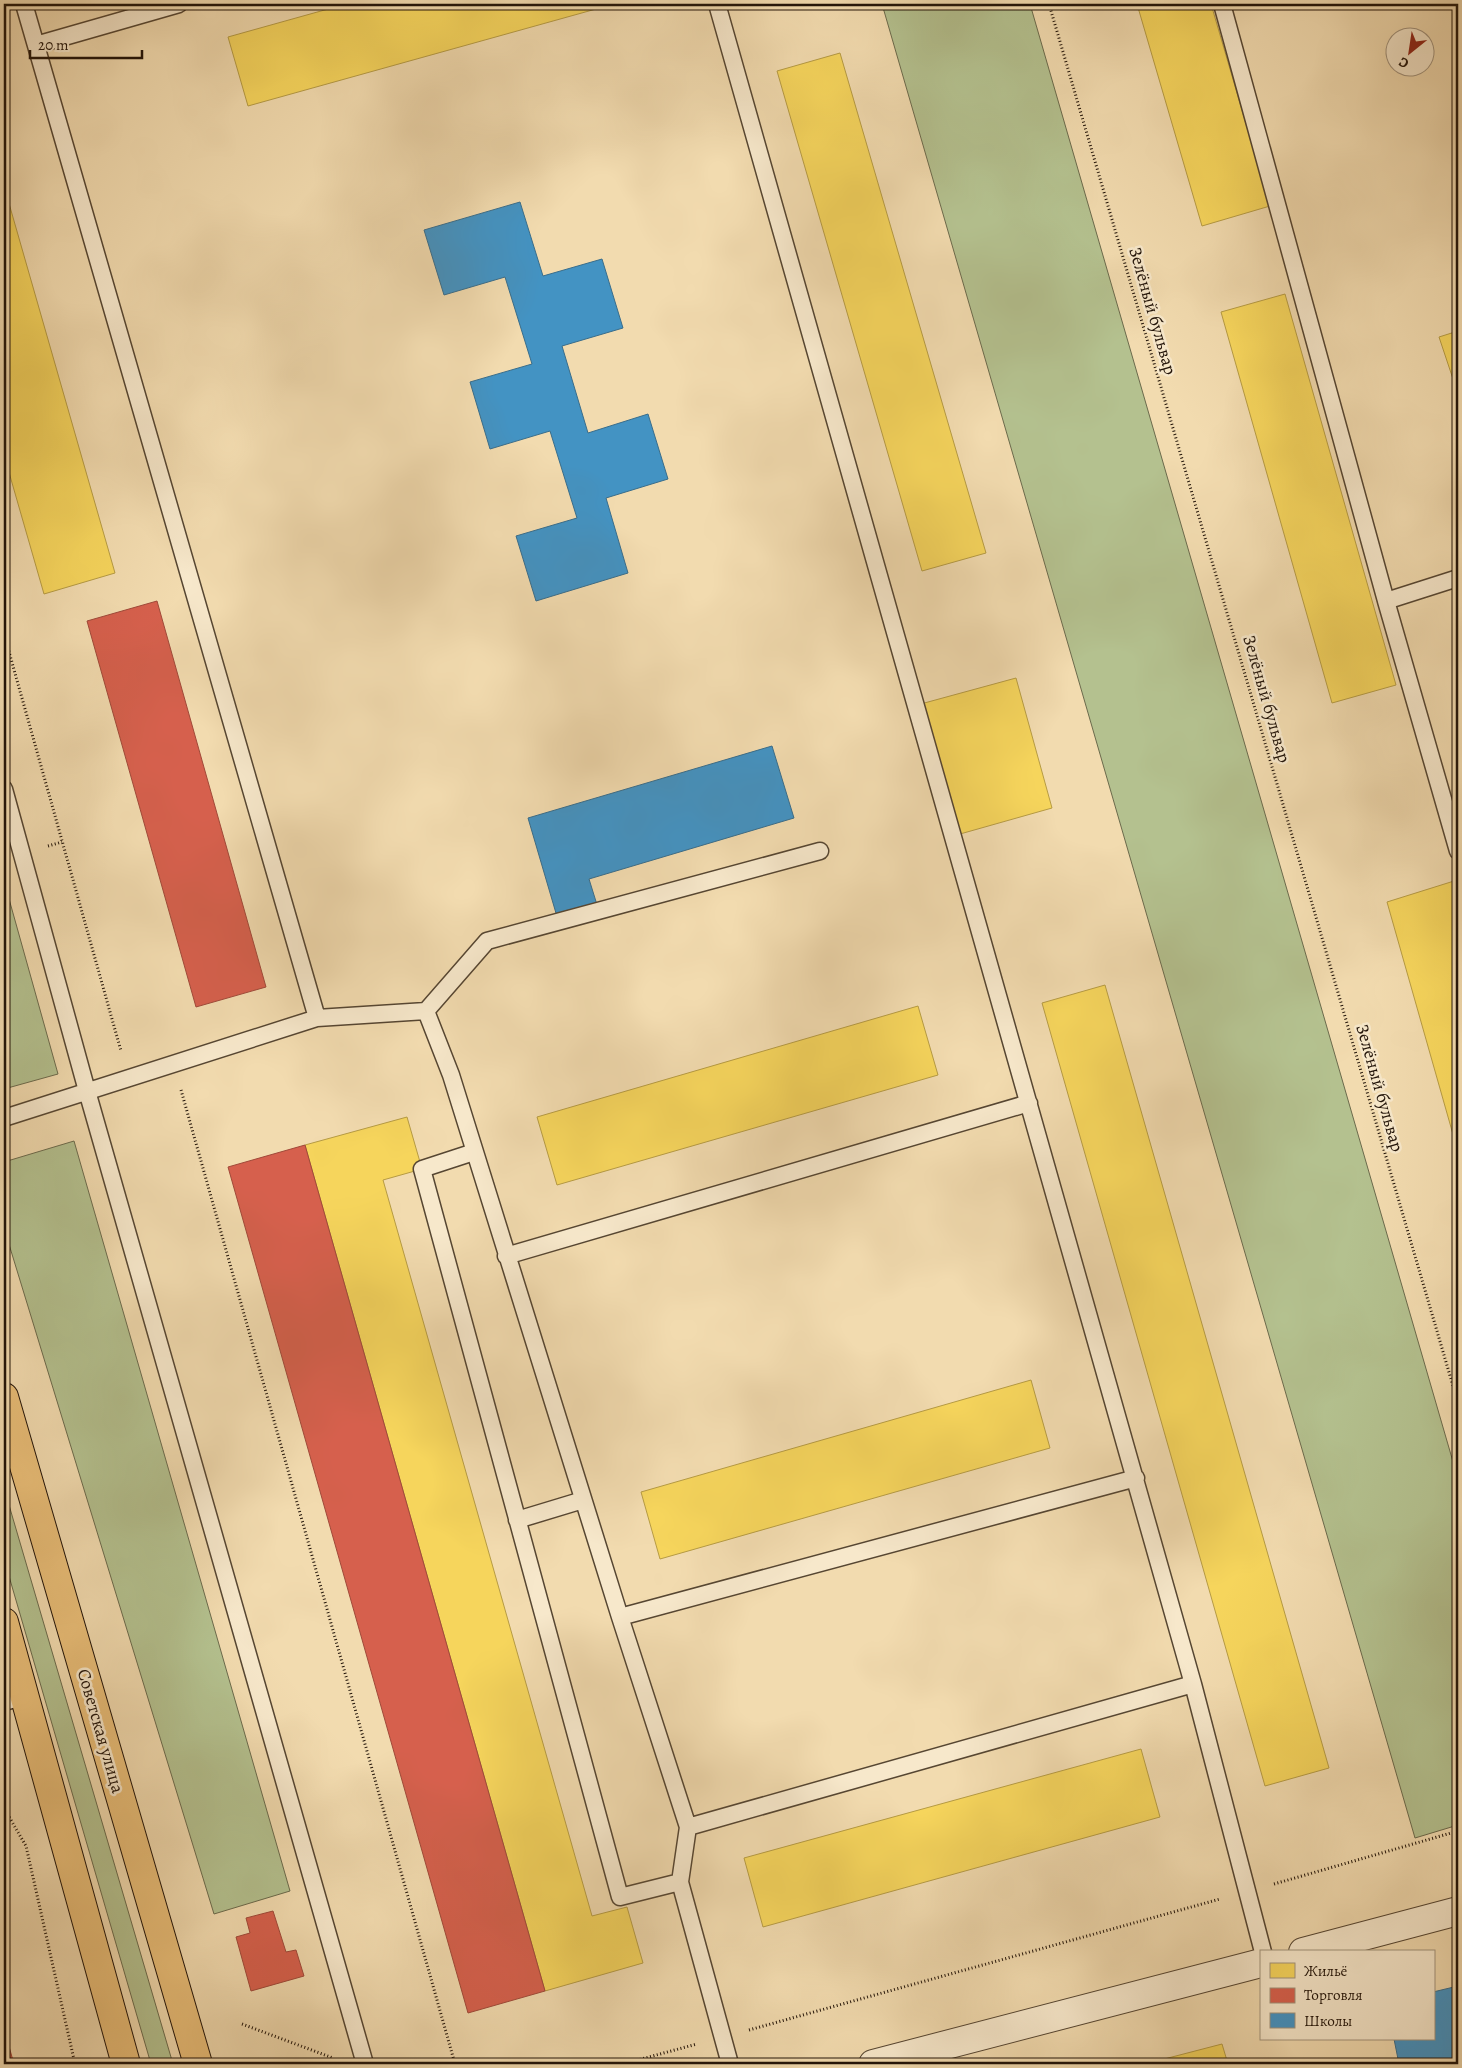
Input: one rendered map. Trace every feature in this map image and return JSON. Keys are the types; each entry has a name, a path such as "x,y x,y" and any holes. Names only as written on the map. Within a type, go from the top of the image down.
{"main road":[{"name":"Советская улица","path":"4,1397 198,2064"},
{"path":"4,1622 14,1699 126,2064"}],"street":[{"path":"1311,1950 1458,1911"},
{"path":"873,2064 1260,1963"}],"lane":[{"path":"24,4 317,1018"},
{"path":"36,45 180,4"},
{"path":"717,4 1136,1478 1193,1684 1262,1950"},
{"path":"1222,4 1386,601 1458,851"},
{"path":"1386,601 1458,578"},
{"path":"4,789 87,1091 365,2064"},
{"path":"4,1118 317,1018 426,1011 487,941 820,851"},
{"path":"426,1011 450,1075 688,1827 680,1882 730,2064"},
{"path":"506,1256 1029,1102"},
{"path":"474,1152 422,1169 620,1897 680,1882"},
{"path":"620,1617 1136,1478"},
{"path":"517,1520 583,1500"},
{"path":"688,1827 1193,1684"}],"path":[{"name":"Зелёный бульвар","path":"1048,4 1458,1403"},
{"path":"4,634 128,1078"},
{"path":"174,1063 455,2064"},
{"path":"4,1808 26,1846 75,2064"},
{"path":"623,2064 1248,1892 1458,1831"},
{"path":"242,2024 334,2058"}],"green space":[{"path":"882,4 1030,4 1458,1479 1458,1825 1415,1838"},
{"path":"4,881 58,1074 4,1089"},
{"path":"74,1141 290,1891 214,1914 4,1228 4,1162"},
{"path":"4,1488 173,2064 151,2064 4,1559"}],"building: Жильё":[{"path":"346,4 614,4 248,106 228,37"},
{"path":"1137,4 1211,4 1270,206 1202,226"},
{"path":"840,53 986,553 922,571 777,71"},
{"path":"4,186 115,573 44,594 4,455"},
{"path":"1285,294 1396,685 1332,703 1221,312"},
{"path":"1458,331 1458,394 1439,337"},
{"path":"1016,678 1052,808 953,836 917,705"},
{"path":"1454,881 1458,896 1458,1152 1387,902"},
{"path":"1105,985 1329,1768 1265,1786 1042,1003"},
{"path":"918,1006 938,1075 557,1185 537,1117"},
{"path":"407,1117 422,1169 383,1180 592,1916 627,1907 643,1963 545,1991 305,1145"},
{"path":"1031,1380 1050,1448 660,1559 641,1492"},
{"path":"1141,1749 1160,1817 763,1927 744,1858"},
{"path":"1222,2044 1228,2064 1145,2064"}],"building: Торговля":[{"path":"157,601 266,987 196,1007 87,621"},
{"path":"305,1145 545,1991 468,2013 228,1167"},
{"path":"273,1911 286,1952 296,1950 304,1976 251,1991 236,1937 250,1933 246,1918"},
{"path":"4,2029 14,2064 4,2064"}],"building: Школы":[{"path":"520,202 543,276 602,259 623,328 562,346 588,433 648,414 668,479 606,498 628,573 536,601 516,536 577,518 550,431 490,449 470,382 532,364 505,277 444,295 424,230"},
{"path":"772,746 794,818 589,879 598,908 558,920 528,818"},
{"path":"1458,1986 1458,2064 1399,2064 1394,2040 1434,2040 1434,1992"}]}
